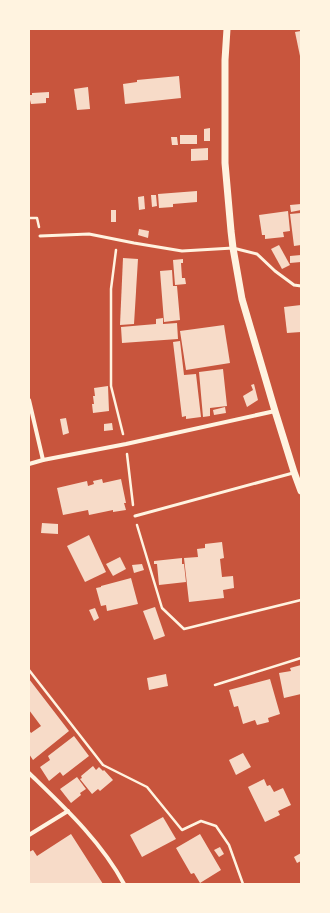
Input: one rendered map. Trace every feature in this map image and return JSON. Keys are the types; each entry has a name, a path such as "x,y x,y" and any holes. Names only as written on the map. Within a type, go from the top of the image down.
{"street":[{"path":"227,29 225,60 225,163 233,248 242,299 275,411 301,491"},
{"path":"29,400 43,460"},
{"path":"29,464 275,411"},
{"path":"29,773 68,811 92,839 118,873 124,884"},
{"path":"29,835 68,811"}],"lane":[{"path":"40,236 89,234 182,251 233,248 257,254 275,271 294,285 301,286"},
{"path":"135,516 294,472"}],"path":[{"path":"118,240 111,289 111,386 126,444 135,516 162,608 184,629 301,600"},
{"path":"215,685 301,658"},
{"path":"29,670 103,765 147,787 182,830 200,821 216,826 229,845 243,884"}],"building":[{"path":"301,31 301,56 300,56 295,32"},
{"path":"179,76 181,98 125,104 123,84 137,82 137,80"},
{"path":"88,87 90,109 77,110 74,89"},
{"path":"49,92 49,98 46,98 46,103 31,104 29,95 32,95 32,93"},
{"path":"210,128 210,141 204,141 204,129"},
{"path":"180,135 197,135 197,144 180,144"},
{"path":"171,137 177,137 178,145 172,145"},
{"path":"208,148 208,160 191,161 191,149"},
{"path":"197,191 197,202 173,204 173,207 159,208 158,194"},
{"path":"151,195 156,195 157,206 152,207"},
{"path":"144,196 145,209 139,210 138,197"},
{"path":"301,204 301,210 291,212 290,205"},
{"path":"111,210 116,210 116,222 111,222"},
{"path":"288,211 290,231 283,232 284,237 265,239 265,235 262,235 259,215"},
{"path":"301,213 301,245 294,246 290,214"},
{"path":"139,229 149,231 148,238 138,235"},
{"path":"279,245 290,265 282,269 271,249"},
{"path":"301,255 301,262 290,263 290,256"},
{"path":"123,258 138,259 134,324 120,325"},
{"path":"183,259 183,263 181,263 182,278 185,278 186,284 175,285 173,260"},
{"path":"172,270 173,286 177,286 180,320 164,322 160,271"},
{"path":"301,305 301,332 287,333 284,307"},
{"path":"163,318 163,324 177,323 178,339 122,343 121,327 156,324 156,319"},
{"path":"224,325 230,363 186,370 180,331"},
{"path":"180,341 184,375 196,374 201,417 186,419 186,416 182,417 173,342"},
{"path":"223,369 227,406 210,408 210,416 203,417 199,372"},
{"path":"254,384 258,400 247,407 243,396 253,390 251,385"},
{"path":"108,386 109,411 93,413 92,404 94,404 93,396 95,396 94,388"},
{"path":"225,407 226,413 214,415 213,410"},
{"path":"66,418 69,433 63,435 60,419"},
{"path":"112,423 113,430 104,431 104,424"},
{"path":"102,479 103,483 121,479 126,510 113,512 113,510 89,515 88,510 63,515 57,488 87,481 88,486 94,484 93,481"},
{"path":"42,523 58,524 58,534 41,533"},
{"path":"89,535 106,572 85,582 67,546"},
{"path":"222,542 224,558 220,559 222,577 233,576 234,588 223,590 224,598 189,602 184,558 198,557 197,549 205,548 205,544"},
{"path":"120,557 126,569 113,576 106,564"},
{"path":"182,558 186,582 159,585 157,564 154,564 154,561"},
{"path":"142,564 144,570 134,573 132,565"},
{"path":"131,578 138,604 107,611 106,605 101,606 96,588"},
{"path":"155,607 165,636 154,640 143,611"},
{"path":"95,608 99,618 94,621 89,610"},
{"path":"301,665 301,694 284,698 279,673 291,671 290,668"},
{"path":"166,674 168,686 149,690 147,678"},
{"path":"29,679 69,731 33,760 29,754 29,730 31,733 41,726 29,710"},
{"path":"270,679 280,714 268,718 269,722 257,725 255,720 243,724 238,706 234,707 229,690"},
{"path":"74,736 89,756 63,776 60,772 49,781 40,767 50,760 48,756"},
{"path":"243,753 251,767 236,775 229,760"},
{"path":"93,766 96,770 99,767 103,771 104,770 113,780 100,791 98,789 92,794 80,779 82,778 81,776"},
{"path":"77,777 86,789 71,803 60,789"},
{"path":"264,779 267,786 270,785 274,792 283,788 291,805 278,811 280,815 265,822 248,787"},
{"path":"163,817 176,839 142,857 130,835"},
{"path":"71,834 103,884 29,884 29,852 33,850 37,856"},
{"path":"200,834 221,870 200,883 194,873 191,874 176,848"},
{"path":"220,847 224,854 219,857 214,850"},
{"path":"301,853 301,861 297,863 294,857"}]}
